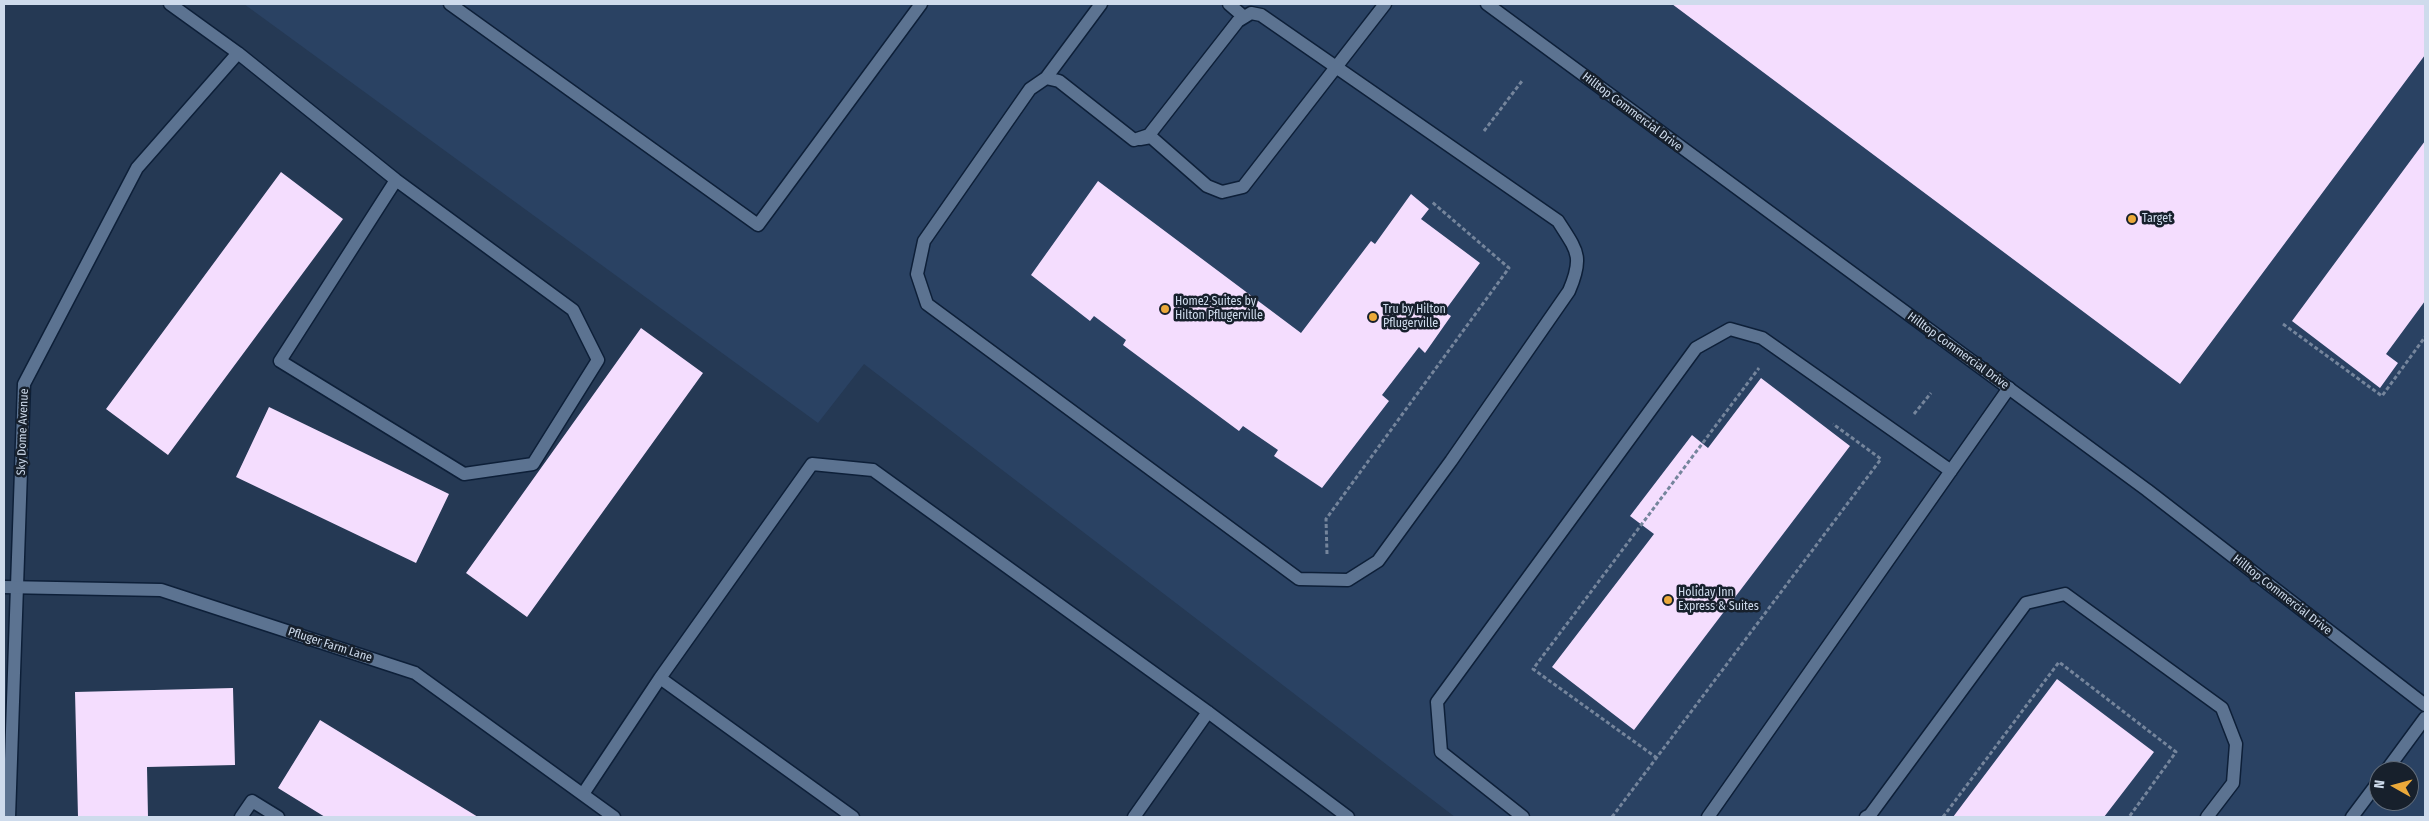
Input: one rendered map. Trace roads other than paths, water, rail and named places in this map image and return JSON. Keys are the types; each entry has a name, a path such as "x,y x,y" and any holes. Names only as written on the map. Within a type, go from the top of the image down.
{"street":[{"path":"170,4 238,53 396,180 573,310 598,360 533,464 464,474 280,361 396,180"},
{"path":"450,4 758,225 922,4"},
{"path":"1101,4 1046,78 1030,89 924,241 917,274 927,304 1299,578 1348,580 1378,561 1452,461 1569,291 1578,270 1575,246 1558,221 1261,15 1251,13 1238,21 1149,135 1134,140"},
{"path":"1230,4 1244,17"},
{"path":"1046,78 1059,80 1134,140 1151,137 1206,186 1222,192 1243,187 1385,4"},
{"name":"Hilltop Commercial Drive","path":"1487,4 2148,490 2425,705"},
{"name":"Sky Dome Avenue","path":"9,817 24,384 137,168 238,53"},
{"path":"1523,817 1441,752 1436,702 1696,348 1730,329 1762,338 1951,471"},
{"path":"1708,817 2009,388"},
{"path":"583,794 660,678 812,464 873,470 1208,712 1348,817"},
{"name":"Pfluger Farm Lane","path":"4,587 161,590 415,673 614,817"},
{"path":"1866,817 1870,816 2026,603 2065,594 2222,708 2236,744 2233,783 2207,817"},
{"path":"660,678 853,817"},
{"path":"1134,817 1208,712"},
{"path":"2393,761 2425,718"},
{"path":"2352,817 2369,794"},
{"path":"241,817 252,801 278,817"}],"place":[{"name":"Target","path":"2132,219"},
{"name":"Home2 Suites by Hilton Pflugerville","path":"1165,309"},
{"name":"Tru by Hilton Pflugerville","path":"1373,317"},
{"name":"Holiday Inn Express & Suites","path":"1668,600"}]}
